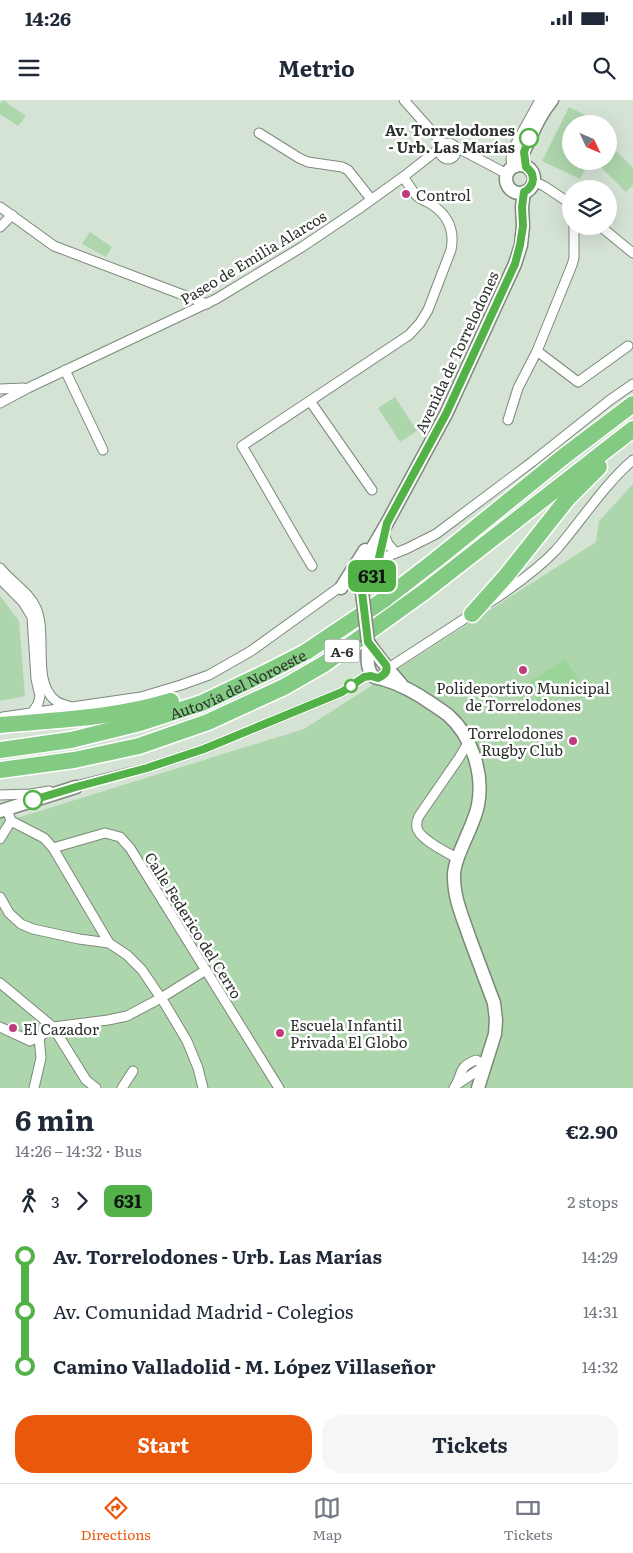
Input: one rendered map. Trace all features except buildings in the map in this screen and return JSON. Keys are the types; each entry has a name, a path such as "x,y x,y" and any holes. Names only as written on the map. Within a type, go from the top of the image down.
{"highway":[{"name":"Autovía del Noroeste","path":"0,750 71,740 140,723 202,703 265,674 306,652 349,624 437,559 563,457 633,404"},
{"name":"Autovía del Noroeste","path":"0,770 74,760 139,746 208,722 284,687 324,664 424,592 633,428"},
{"path":"472,614 506,576 578,487 601,466 633,442"},
{"path":"0,725 114,714 149,708 193,695 349,624"}],"main road":[{"path":"515,168 532,173 533,181 528,190 519,192 508,186 506,182 524,152 538,119 552,100"},
{"name":"Avenida de Torrelodones","path":"380,674 385,663 370,650 360,581 368,566 370,552 386,528 446,414 515,264 523,226 519,192"},
{"name":"Avenida de Torrelodones","path":"341,588 387,511 397,504"},
{"name":"Avenida de Torrelodones","path":"380,558 386,528"},
{"path":"368,566 370,558 373,556 380,558"},
{"path":"380,674 436,706 449,716 468,743 478,766 478,803 474,820 454,874 457,903 494,1003 496,1020 495,1034 478,1088"},
{"path":"2,808 76,787"}],"street":[{"path":"404,100 442,146"},
{"path":"515,168 511,159 512,149 540,100"},
{"path":"258,133 308,162 342,167 348,170 371,199"},
{"path":"456,147 457,150 449,158 440,154 442,146 450,142 477,159 515,168"},
{"name":"Paseo de Emilia Alarcos","path":"0,402 207,304 302,247 403,177 442,146"},
{"name":"Paseo de Emilia Alarcos","path":"419,165 449,158 477,159"},
{"path":"312,566 242,446 409,335 428,310 451,250 452,230 448,220 441,212 418,196 403,177"},
{"path":"533,181 562,198"},
{"path":"0,206 54,246 207,304"},
{"path":"0,227 12,215"},
{"path":"508,420 518,388 537,351 572,265 574,258 574,235"},
{"path":"611,235 633,253"},
{"path":"625,246 633,240"},
{"path":"182,295 185,298 187,307 183,316"},
{"path":"537,351 578,382 628,346"},
{"path":"65,370 103,450"},
{"path":"380,558 396,553 436,534 633,384"},
{"name":"Paseo de Emilia Alarcos","path":"0,391 28,388"},
{"path":"0,391 0,402"},
{"path":"310,401 372,490"},
{"path":"0,796 31,794 76,787 147,768 204,749 342,692 364,677 380,674 526,578 555,551 619,473 633,460"},
{"path":"386,528 388,544 396,553"},
{"path":"0,718 141,697 209,675 251,651 341,588 368,566"},
{"path":"0,568 36,606 41,623 44,694 32,713"},
{"path":"0,579 23,602 32,618 36,679 44,694 57,702 71,707"},
{"path":"402,686 398,677 398,669 400,663 408,655"},
{"path":"458,859 423,838 418,832 416,825 419,816 468,743"},
{"path":"2,808 11,821 44,838 53,848 109,943 127,955 142,970 187,1041 198,1068 203,1088"},
{"path":"0,839 11,821"},
{"name":"Calle Federico del Cerro","path":"53,848 105,833 120,837 130,848 279,1088"},
{"path":"0,897 9,913 21,924 79,939 109,943"},
{"path":"0,1027 30,1041 53,1027 127,1016 161,998 206,970"},
{"path":"0,984 53,1027 86,1080 96,1088"},
{"path":"34,1088 42,1058 39,1037"},
{"path":"455,1087 486,1065"},
{"path":"122,1088 132,1071"}],"shaded area":[{"path":"3,100 26,116 18,126 0,114 0,104"},
{"path":"569,107 585,115 565,115"},
{"path":"562,121 562,170 584,170 580,179 542,161"},
{"path":"618,153 633,168 633,185 626,192 617,183 617,180 614,180 604,170 618,170"},
{"path":"90,232 112,247 106,257 82,244"},
{"path":"395,397 417,431 400,442 378,408"},
{"path":"633,484 633,1088 0,1088 0,816 20,817 304,729 596,542 599,521"},
{"path":"0,596 19,621 25,696 0,701"},
{"path":"565,659 578,679 540,705 527,684"}],"bus line":[{"name":"631","path":"33,800 147,768 204,749 342,692 359,679 368,676 378,678 384,675 387,669 386,665 368,642 362,592 370,577 379,572 383,566 379,558 387,523 446,414 515,264 523,226 522,207 524,192 528,190 533,181 532,173 526,167 524,152 529,138"}],"place":[{"name":"Av. Torrelodones - Urb. Las Marías","path":"529,138"},
{"name":"Control","path":"406,194"},
{"name":"Polideportivo Municipal de Torrelodones","path":"523,670"},
{"name":"Torrelodones Rugby Club","path":"573,741"},
{"name":"El Cazador","path":"13,1028"},
{"name":"Escuela Infantil Privada El Globo","path":"280,1033"}]}
